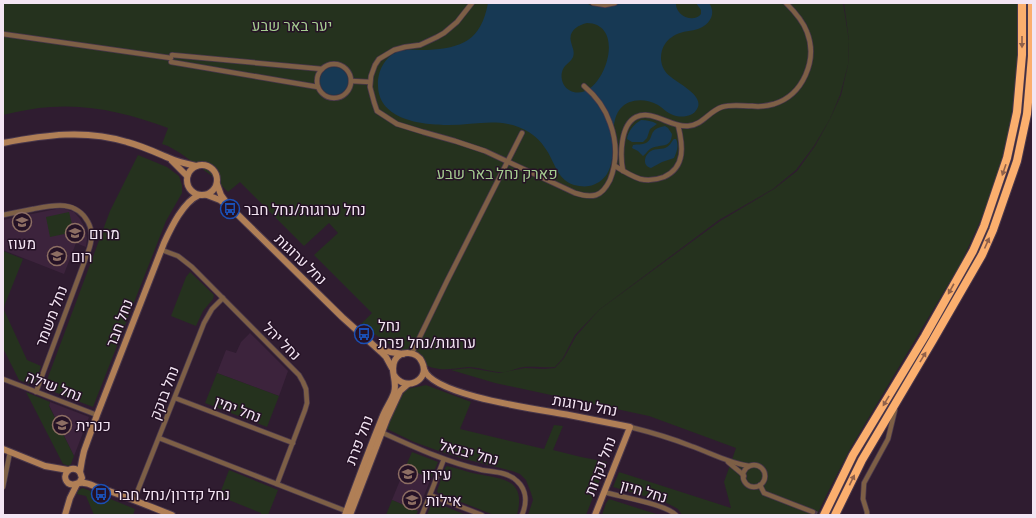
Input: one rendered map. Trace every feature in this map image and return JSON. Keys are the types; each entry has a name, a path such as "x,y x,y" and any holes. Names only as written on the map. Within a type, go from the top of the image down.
{"highway":[{"path":"824,515 853,456 973,251 986,220 1007,158 1017,112 1022,55 1022,3"},
{"path":"835,515 862,460 982,255 1000,212 1017,161 1026,114 1032,56 1032,3"}],"street":[{"path":"472,3 458,22 444,33 420,45 404,46 379,59 371,76 370,87 378,111 384,116 397,124 485,151 575,193 596,195 602,192 607,186 615,166 615,144 611,125 605,112 594,95 584,86"},
{"path":"593,3 605,5 615,3"},
{"path":"622,171 621,156 623,139 628,125 634,118 642,115 651,116 678,126 695,125 715,110 725,106 774,104 782,101 794,92 808,69 811,56 810,44 807,32 802,22 786,3"},
{"path":"3,34 171,58 318,87"},
{"path":"171,58 322,69"},
{"path":"331,64 336,64 348,71 351,80 348,91 337,98 327,97 322,94 317,82 318,76 322,69 331,64"},
{"path":"351,80 370,82"},
{"path":"615,166 622,171 639,178 649,180 661,178 672,172 678,164 681,154 682,143 678,126"},
{"path":"412,353 522,133"},
{"path":"3,143 50,135 88,135 111,138 126,142 196,166"},
{"path":"170,158 187,176"},
{"path":"201,164 206,165 212,168 215,172 217,177 213,191 207,194 199,195 188,187 186,180 187,176 190,170 196,166 201,164"},
{"name":"נחל ערוגות","path":"216,184 221,195 231,208 342,317 386,357 392,368"},
{"name":"נחל חבר","path":"185,207 188,187"},
{"name":"נחל ערוגות","path":"207,194 220,200 231,208"},
{"name":"נחל חבר","path":"81,474 84,451 97,415 162,250 173,226 185,207 199,195"},
{"name":"נחל משמר","path":"3,215 52,205 62,205 78,211 87,220 91,230 90,247 36,392"},
{"name":"נחל יהל","path":"162,250 174,254 186,262 299,375 303,382 307,396 307,403 277,484"},
{"name":"נחל בוקק","path":"134,500 204,323 210,312 223,298"},
{"name":"נחל ערוגות","path":"372,344 383,350 403,354"},
{"path":"412,353 420,358 424,369 419,380 408,384 401,382 394,376 392,368 397,358 403,354 412,353"},
{"name":"נחל ערוגות","path":"424,369 425,374 438,383"},
{"name":"נחל פרת","path":"347,514 383,415 394,392 396,384 394,376"},
{"name":"נחל שילה","path":"3,379 97,415"},
{"name":"נחל ערוגות","path":"419,380 438,383 460,392 488,400 630,427 675,440 725,460 749,466"},
{"name":"נחל פרת","path":"347,514 398,395 402,388 408,384"},
{"name":"נחל ימין","path":"175,398 293,443"},
{"path":"867,515 868,512 863,498 864,483 888,439 896,402"},
{"name":"נחל נקרות","path":"595,515 630,427"},
{"name":"נחל יבנאל","path":"381,432 415,448 444,459 506,475 516,480 521,485 525,494 526,503 522,515"},
{"path":"159,438 277,484 347,514"},
{"path":"3,449 45,466 70,484 90,484 172,515"},
{"name":"נחל חבר","path":"70,470 84,451"},
{"path":"3,487 10,452"},
{"path":"422,515 444,459"},
{"name":"נחל ערוגות","path":"725,460 744,476"},
{"path":"45,466 70,470 77,469 81,474 104,489"},
{"path":"749,466 757,466 764,471 765,479 760,485 755,487 748,485 745,481 745,471 749,466"},
{"path":"68,504 66,474 70,470"},
{"path":"66,515 72,492 81,480 81,474"},
{"path":"760,485 764,493 813,512"},
{"name":"נחל חיון","path":"604,492 670,510 676,515"},
{"path":"430,495 482,515"}],"shaded area":[{"path":"56,209 65,209 74,212 85,228 87,239 86,247 76,243 64,274 3,250 3,220"},
{"path":"250,333 288,371 279,396 217,373 226,350 236,353 241,342"},
{"path":"50,402 89,417 74,456 49,405"},
{"path":"405,468 431,478 418,511 392,500"}],"green space":[{"name":"פארק נחל באר שבע","path":"3,3 843,3 849,41 848,65 840,95 830,119 814,146 796,170 773,189 719,220 599,310 575,335 563,358 555,367 524,367 508,372 472,367 443,369 429,367 361,324 372,313 314,255 338,233 329,223 304,246 240,182 228,192 212,176 180,153 162,144 168,128 125,114 81,107 45,107 3,115"},
{"path":"844,3 1018,3 1017,66 1013,108 1004,150 987,206 977,229 961,263 850,449 817,515 682,515 678,509 665,502 613,487 619,472 731,508 724,482 736,448 649,416 495,383 451,370 469,368 499,373 525,368 555,368 564,358 576,336 599,310 720,221 774,189 797,171 815,146 841,95 848,65 849,41"},
{"path":"138,155 167,167 179,176 182,185 182,193 166,221 93,407 44,388 110,211"},
{"path":"69,212 74,232 50,237 46,217"},
{"path":"3,251 23,259 4,310 27,360 41,366 36,381 33,384 19,380 3,348"},
{"path":"190,272 214,295 213,299 203,311 196,326 171,316 186,277"},
{"path":"217,373 279,396 267,427 205,403"},
{"path":"426,385 471,402 460,429 544,449 554,425 563,426 553,450 607,462 586,515 528,515 533,500 526,480 520,474 436,450 414,442 385,428 407,389"},
{"path":"26,392 50,402 49,406 74,456 69,466 63,464"},
{"path":"412,452 438,462 431,478 405,468"},
{"path":"447,466 511,483 516,488 518,495 519,503 517,515 494,515 438,493 437,491"},
{"path":"229,470 278,490 268,515 261,515 261,513 219,496"},
{"path":"83,488 135,509 133,515 94,515 86,496 77,494 79,490"},
{"path":"609,499 660,515 602,515"},
{"path":"392,500 418,511 416,515 386,515"},
{"path":"433,503 437,503 466,515 427,515"}],"water":[{"path":"488,3 586,3 592,6 607,7 621,3 676,3 676,7 681,14 685,17 694,18 701,14 701,10 696,3 709,3 712,11 711,19 698,29 682,32 671,37 662,49 661,54 662,64 665,71 694,95 699,104 697,109 690,115 676,116 648,101 638,100 624,105 616,116 614,124 612,158 607,174 597,183 580,186 574,185 563,179 542,143 534,135 519,127 494,122 449,125 427,124 404,118 394,113 386,106 380,97 378,81 383,65 390,56 403,50 439,49 460,44 475,34 485,16","holes":["587,23 600,27 607,36 609,49 606,64 600,77 591,87 580,92 569,90 564,85 562,72 574,55 570,38 572,32 580,25"]},
{"path":"334,67 344,71 348,81 344,91 334,95 324,91 320,81 324,71"},
{"path":"641,120 657,124 650,129 647,138 643,142 632,142 627,139 629,133"},
{"path":"665,126 672,134 670,142 667,144 650,149 643,156 632,148 633,145 643,144 649,141 653,131 659,127"},
{"path":"674,139 677,141 677,151 674,158 651,168 646,165 645,160 649,153 653,150 667,147"}],"tunnel":[{"path":"813,512 820,515"}],"place":[{"name":"נחל ערוגות/נחל חבר","path":"230,209"},
{"name":"מעוז","path":"22,222"},
{"name":"מרום","path":"75,233"},
{"name":"רום","path":"57,256"},
{"name":"נחל ערוגות/נחל פרת","path":"364,334"},
{"name":"כנרית","path":"62,425"},
{"name":"עירון","path":"408,474"},
{"name":"נחל קדרון/נחל חבר","path":"101,494"},
{"name":"אילות","path":"412,500"}],"park label":[{"name":"יער באר שבע","path":"292,25"}]}
